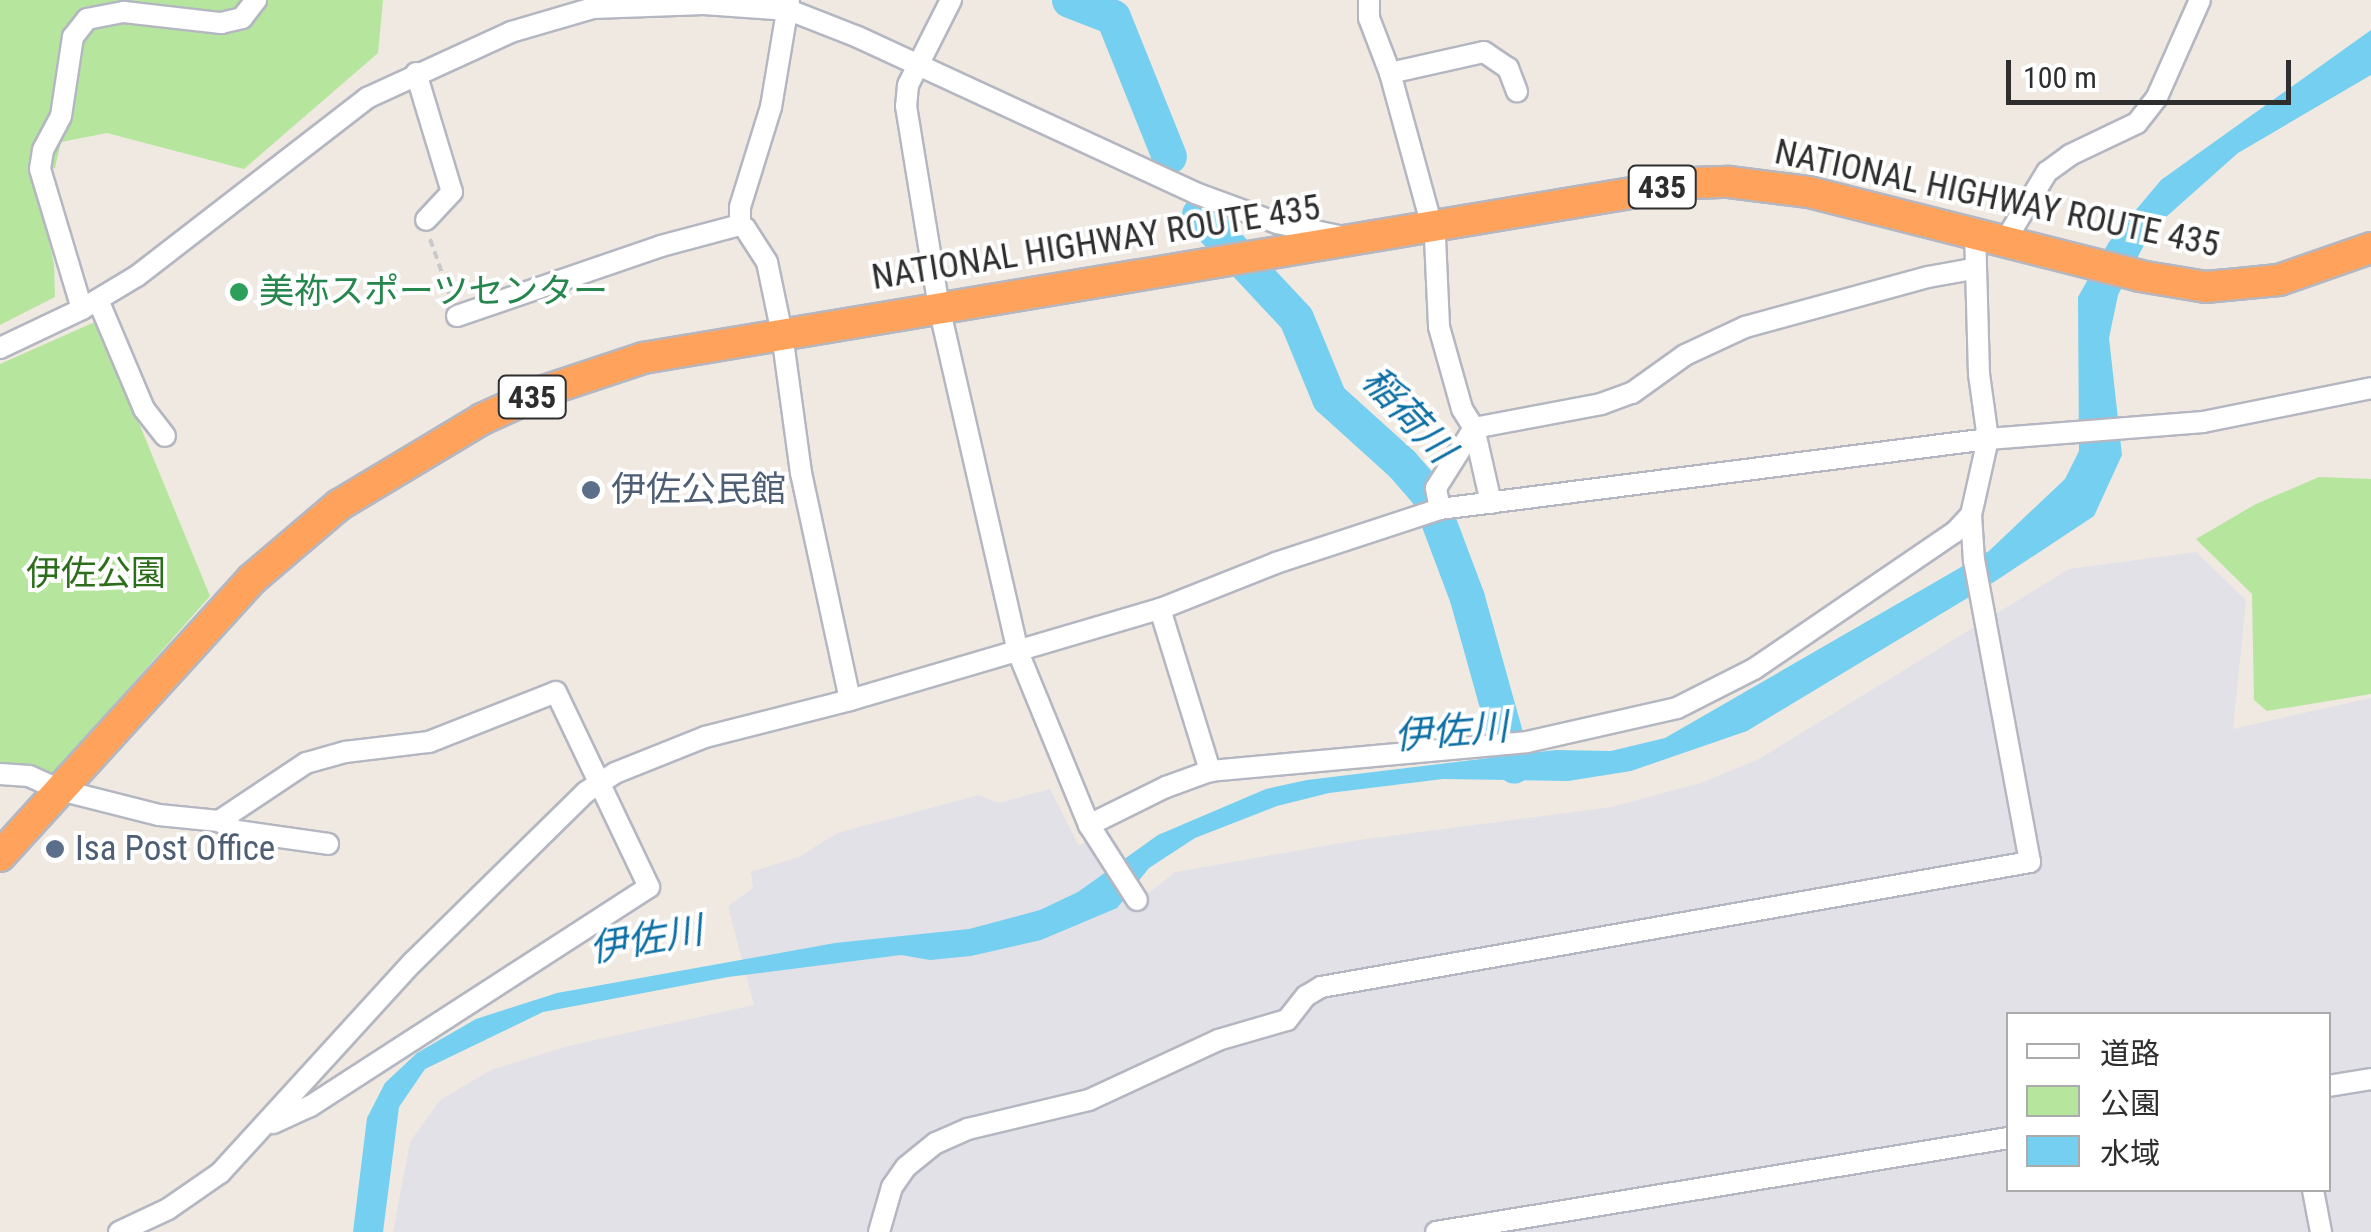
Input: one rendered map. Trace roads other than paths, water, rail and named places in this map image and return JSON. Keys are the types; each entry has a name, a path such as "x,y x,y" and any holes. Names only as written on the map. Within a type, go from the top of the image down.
{"highway":[{"name":"NATIONAL HIGHWAY ROUTE 435","path":"0,856 252,579 309,528 387,472 482,418 592,374 644,358 1657,188 1729,182 1809,192 2140,276 2206,287 2239,287 2279,280 2371,248"}],"street":[{"path":"165,436 144,409 90,304 40,169 60,116 72,37 87,20 124,12 221,23 242,18 256,0"},
{"path":"950,0 908,85 906,106 938,307 1018,652 1093,833 1137,900"},
{"path":"1369,0 1369,18 1390,73 1438,261 1439,328 1462,409 1474,428 1491,503"},
{"path":"0,348 90,304 158,260 367,98 559,7 789,5 1238,211 1349,238"},
{"path":"789,5 772,107 740,206 740,225 768,262 801,473 850,700"},
{"path":"2006,242 2047,172 2070,155 2137,123 2157,97 2201,5"},
{"path":"1390,73 1484,52 1508,68 1518,91"},
{"path":"416,72 452,192 426,220"},
{"path":"457,316 661,246 740,225"},
{"path":"879,1232 892,1187 906,1167 936,1143 968,1129 1089,1100 1218,1040 1288,1020 1306,996 1322,987 2030,862 1972,523 1988,439 1979,374 1975,235"},
{"path":"1440,509 1436,488 1474,428 1601,404 1632,393 1685,356 1745,327 1974,269"},
{"path":"119,1232 168,1209 208,1182 480,893 601,782 705,736 850,700 1160,609 1276,563 1440,509 1988,439 2203,422 2371,388"},
{"path":"1093,833 1166,787 1210,771 1527,742 1677,708 1754,670 1972,523"},
{"path":"1160,609 1210,771"},
{"path":"220,822 306,763 345,752 428,742 556,692 649,887 310,1106 260,1129"},
{"path":"0,774 29,776 60,790 160,814 220,822 237,831 328,844"},
{"path":"2331,1086 2371,1079"},
{"path":"1436,1232 2006,1138"},
{"path":"2313,1192 2321,1232"}],"water":[{"path":"2371,30 2371,75 2238,153 2157,225 2144,245 2118,295 2109,338 2122,455 2094,516 1994,582 1747,731 1631,771 1568,781 1443,779 1329,793 1277,806 1195,838 1149,868 1117,908 1041,940 971,956 930,960 901,955 728,977 543,1012 425,1069 399,1107 383,1232 353,1232 367,1118 385,1083 417,1053 476,1019 557,993 835,943 969,929 1040,910 1078,892 1158,835 1266,789 1307,780 1556,750 1611,751 1665,738 1989,551 2065,479 2079,451 2078,297 2109,242 2161,180"}],"waterway":[{"name":"稲荷川","path":"1069,0 1113,17 1169,156"},
{"name":"稲荷川","path":"1199,214 1296,318 1329,398 1402,464 1428,494 1467,598 1514,766"}],"place":[{"name":"美祢スポーツセンター","path":"239,292"},
{"name":"伊佐公民館","path":"591,490"},
{"name":"Isa Post Office","path":"55,849"}],"park label":[{"name":"伊佐公園","path":"96,574"}],"water label":[{"name":"伊佐川","path":"1451,732"},
{"name":"伊佐川","path":"646,940"}]}
